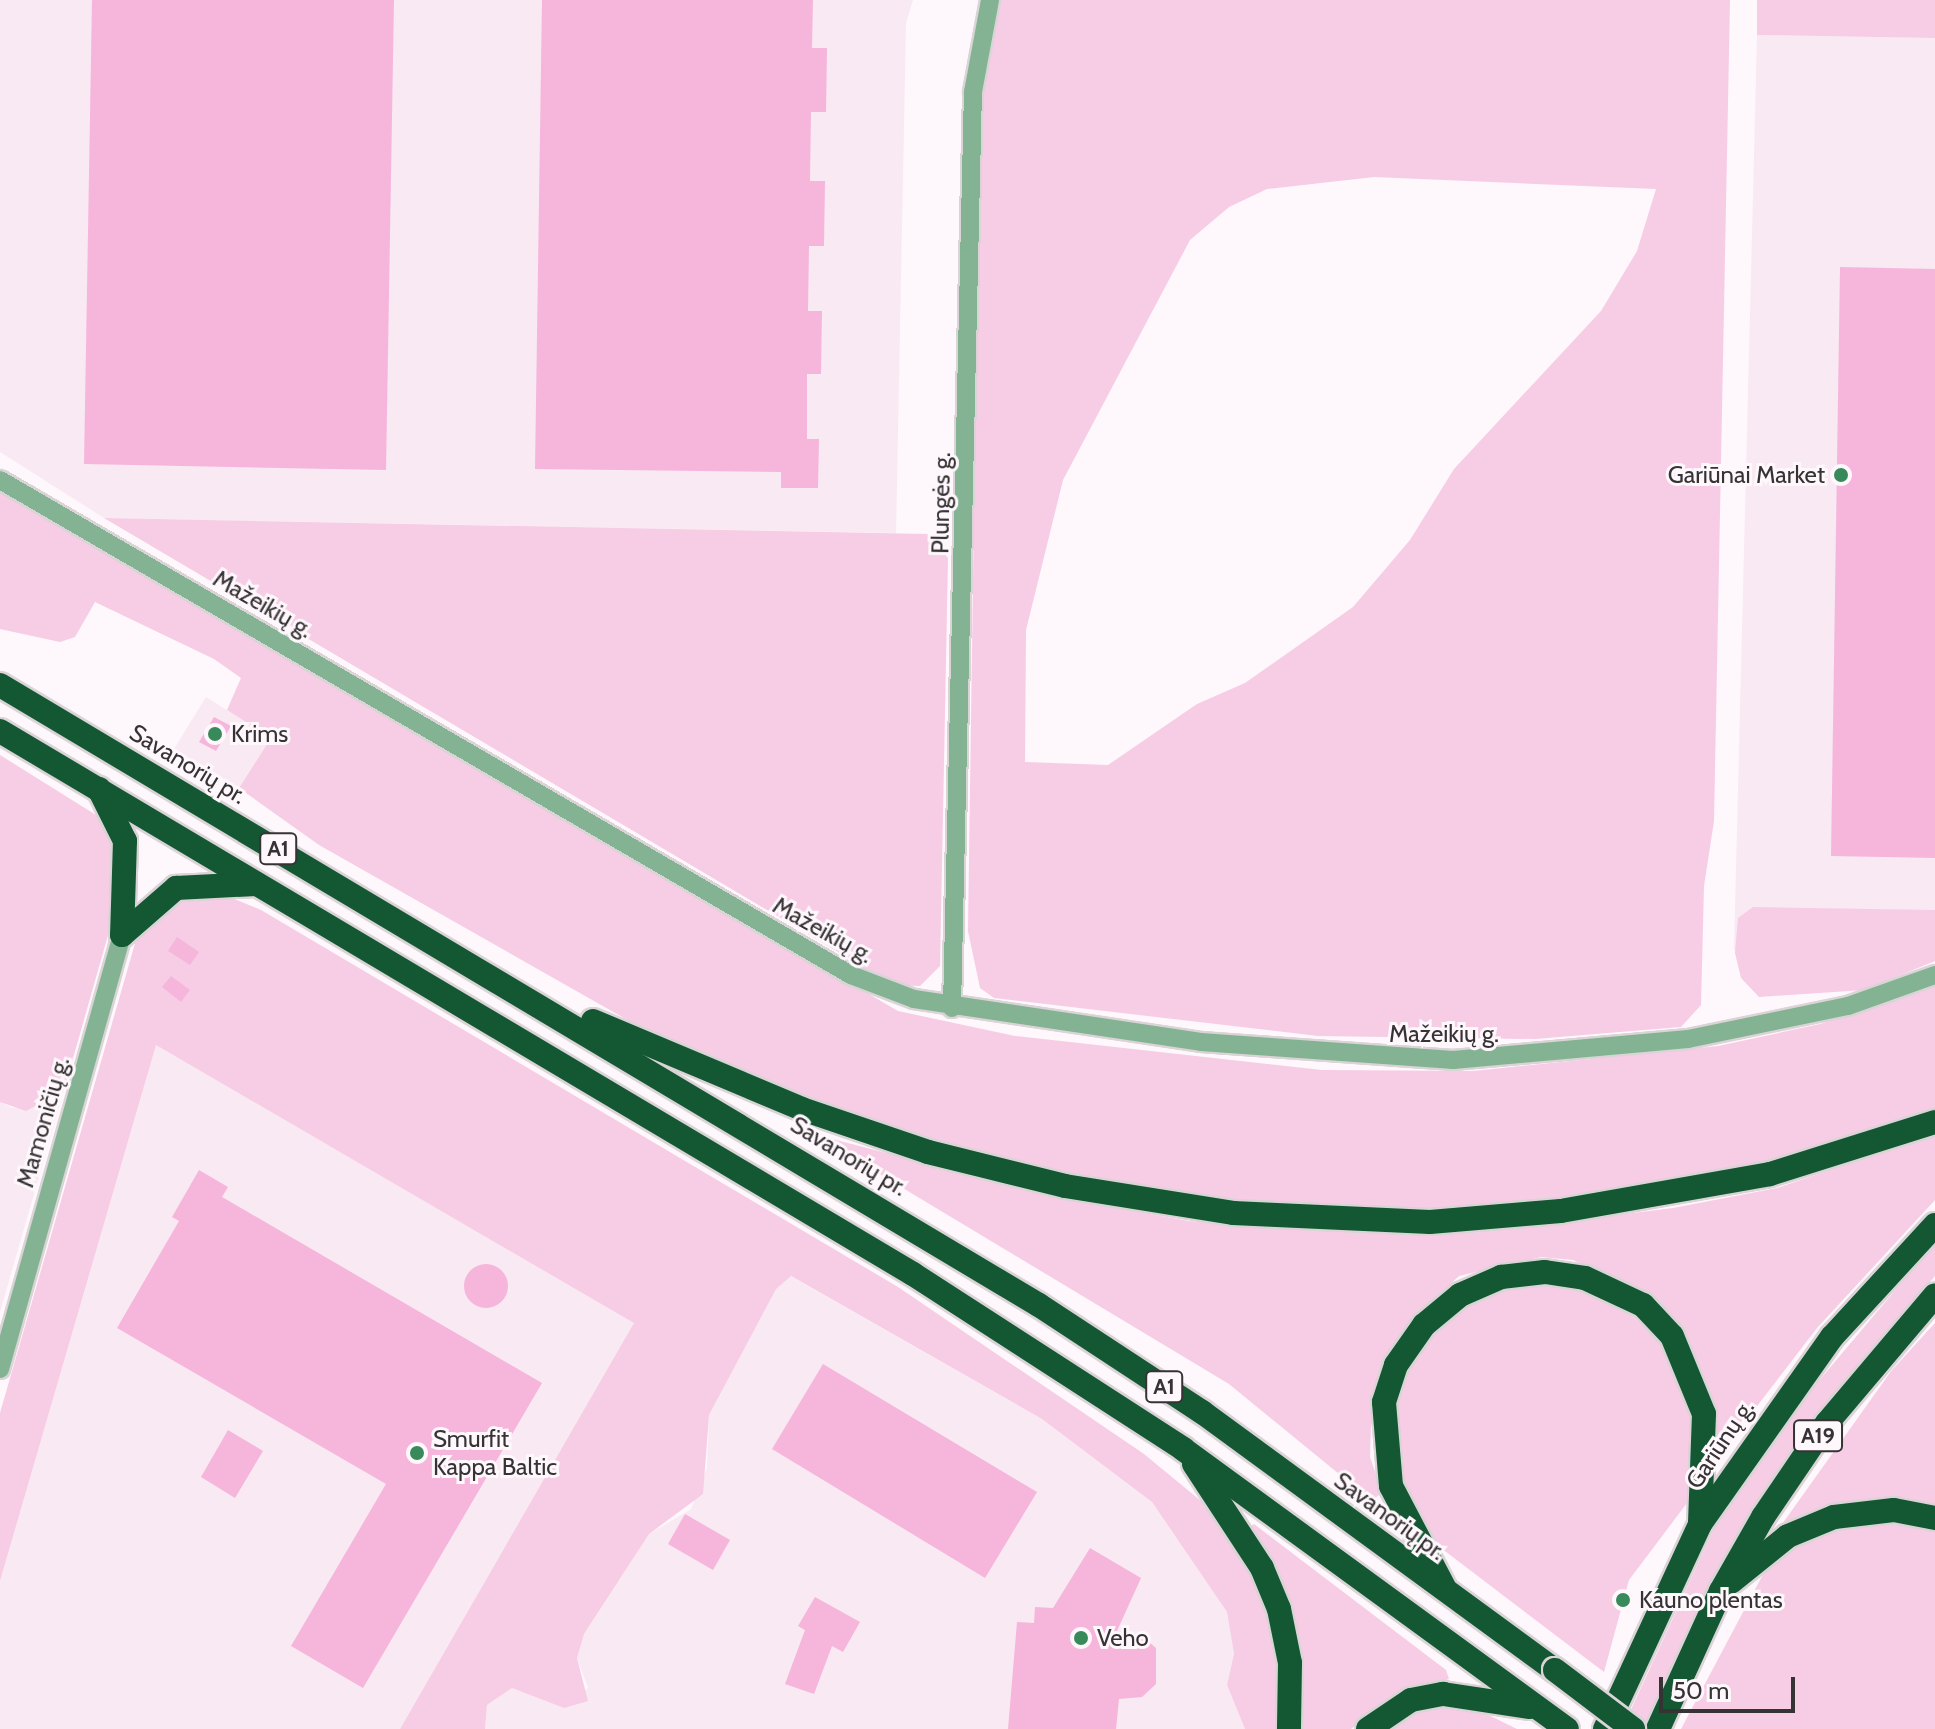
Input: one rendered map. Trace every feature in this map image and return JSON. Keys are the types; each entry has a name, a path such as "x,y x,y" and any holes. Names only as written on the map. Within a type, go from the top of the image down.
{"highway":[{"name":"Savanorių pr.","path":"0,685 497,978 1039,1305 1202,1412 1633,1729"},
{"name":"A1","path":"0,731 812,1211 1183,1449 1567,1729"},
{"path":"99,789 125,841 122,935"},
{"path":"122,935 176,888 259,884"},
{"path":"497,978 867,1133 1065,1186 1233,1213 1430,1222 1561,1211 1770,1174 1935,1122"},
{"name":"Gariūnų g.","path":"1605,1729 1700,1524 1832,1337 1935,1225"},
{"path":"1447,1593 1391,1486 1384,1402 1396,1365 1424,1325 1460,1295 1501,1277 1545,1272 1585,1278 1643,1305 1672,1336 1704,1414 1700,1524"},
{"name":"A19","path":"1658,1729 1721,1591 1827,1423 1935,1295"},
{"path":"1183,1449 1262,1568 1279,1609 1290,1663 1289,1729"},
{"path":"1721,1591 1808,1525 1873,1511 1935,1518"},
{"path":"1368,1729 1411,1700 1443,1694 1540,1709"}],"street":[{"name":"Plungės g.","path":"952,1008 972,107 977,40 990,0"},
{"name":"Mažeikių g.","path":"0,480 851,975 952,1008 1391,1059 1534,1057 1732,1032 1889,995 1935,975"},
{"name":"Mamoničių g.","path":"0,1369 122,935"}],"shaded area":[{"path":"0,0 913,0 906,23 896,533 104,518 0,452"},
{"path":"1001,0 1730,0 1714,821 1704,886 1701,1005 1681,1027 1535,1039 1318,1036 994,998 980,988 968,931 982,83","holes":["1374,177 1656,189 1637,251 1601,311 1454,469 1410,540 1353,607 1245,683 1197,704 1108,765 1025,762 1026,630 1063,480 1190,240 1229,207 1267,189"]},
{"path":"1757,0 1935,0 1935,38 1757,35"},
{"name":"Gariūnai Market","path":"1757,35 1935,38 1935,941 1807,980 1734,950"},
{"path":"0,489 898,1011 1015,1036 1322,1070 1473,1071 1718,1046 1820,1024 1935,986 1935,1111 1795,1159 1625,1193 1447,1212 1351,1213 1131,1190 920,1141 661,1039 319,845 239,788 271,738 227,710 241,678 214,659 95,602 75,637 60,642 0,629"},
{"path":"104,518 928,534 948,558 940,966 920,986 894,985"},
{"path":"206,697 271,738 239,788 174,749"},
{"path":"0,755 104,820 114,834 120,893 64,1090 26,1111 0,1102"},
{"path":"218,892 261,910 898,1287 1144,1454 1212,1510 1255,1575 1278,1645 1283,1729 1245,1729 1227,1685 1234,1654 1227,1612 1152,1502 1042,1419 791,1276 776,1289 709,1415 703,1494 649,1534 584,1634 577,1658 588,1701 564,1708 512,1688 487,1705 485,1729 400,1729 634,1323 156,1045 0,1581 0,1413 136,940 178,897"},
{"path":"1753,907 1935,910 1935,961 1864,990 1759,997 1741,978 1735,953 1738,918"},
{"path":"156,1045 635,1323 400,1729 0,1729 0,1581"},
{"path":"64,1090 0,1312 0,1102 12,1108 47,1105"},
{"path":"813,1134 1061,1198 1189,1221 1297,1229 1472,1233 1673,1208 1777,1188 1935,1134 1935,1200 1817,1328 1724,1449 1714,1448 1703,1375 1689,1344 1664,1308 1637,1288 1573,1260 1541,1257 1459,1276 1405,1327 1372,1395 1370,1457 1382,1492 1372,1501 1229,1384"},
{"path":"1935,1243 1935,1276 1814,1422 1648,1729 1622,1729 1714,1529 1774,1434"},
{"path":"790,1276 1042,1419 1152,1502 1227,1612 1234,1654 1227,1685 1245,1729 485,1729 487,1705 512,1688 564,1708 588,1688 577,1658 584,1634 649,1534 691,1509 707,1468 709,1415 776,1288"},
{"path":"1537,1281 1615,1300 1675,1356 1690,1394 1695,1474 1687,1503 1629,1580 1604,1672 1437,1545 1397,1479 1392,1399 1430,1330 1458,1305 1496,1287"},
{"path":"1935,1323 1935,1506 1875,1498 1803,1516 1775,1534 1892,1370"},
{"path":"1887,1517 1935,1528 1935,1729 1681,1729 1768,1565 1823,1528"},
{"path":"1254,1524 1446,1670 1449,1679 1392,1698 1351,1729 1297,1729 1249,1528"},
{"path":"1441,1703 1470,1706 1517,1729 1379,1729"}],"building":[{"path":"92,0 394,0 386,470 84,464"},
{"path":"542,0 813,0 812,48 827,48 826,112 811,112 810,181 825,181 824,246 809,246 808,311 822,311 821,374 807,374 807,439 819,439 818,488 781,488 781,472 535,469"},
{"path":"1840,267 1935,269 1935,858 1831,856"},
{"name":"Krims","path":"214,717 231,726 216,751 199,742"},
{"path":"177,937 199,952 190,965 168,951"},
{"path":"171,976 190,990 181,1002 162,987"},
{"name":"Smurfit Kappa Baltic","path":"199,1170 228,1187 222,1197 542,1383 363,1688 291,1646 386,1484 117,1328 179,1221 172,1217"},
{"path":"486,1264 501,1271 508,1286 501,1301 486,1308 471,1301 464,1286 471,1271"},
{"path":"823,1364 1037,1492 985,1578 772,1449"},
{"path":"228,1430 263,1451 235,1498 201,1477"},
{"path":"685,1514 730,1540 713,1570 668,1544"},
{"name":"Veho","path":"1090,1548 1141,1578 1117,1631 1142,1636 1156,1648 1156,1684 1142,1697 1119,1699 1116,1729 1008,1729 1017,1622 1034,1623 1035,1607 1053,1608"},
{"path":"815,1597 860,1622 843,1652 832,1646 814,1694 785,1684 805,1630 798,1626"}],"place":[{"name":"Gariūnai Market","path":"1841,475"},
{"name":"Krims","path":"215,734"},
{"name":"Smurfit Kappa Baltic","path":"417,1453"},
{"name":"Kauno plentas","path":"1623,1600"},
{"name":"Veho","path":"1081,1638"}]}
